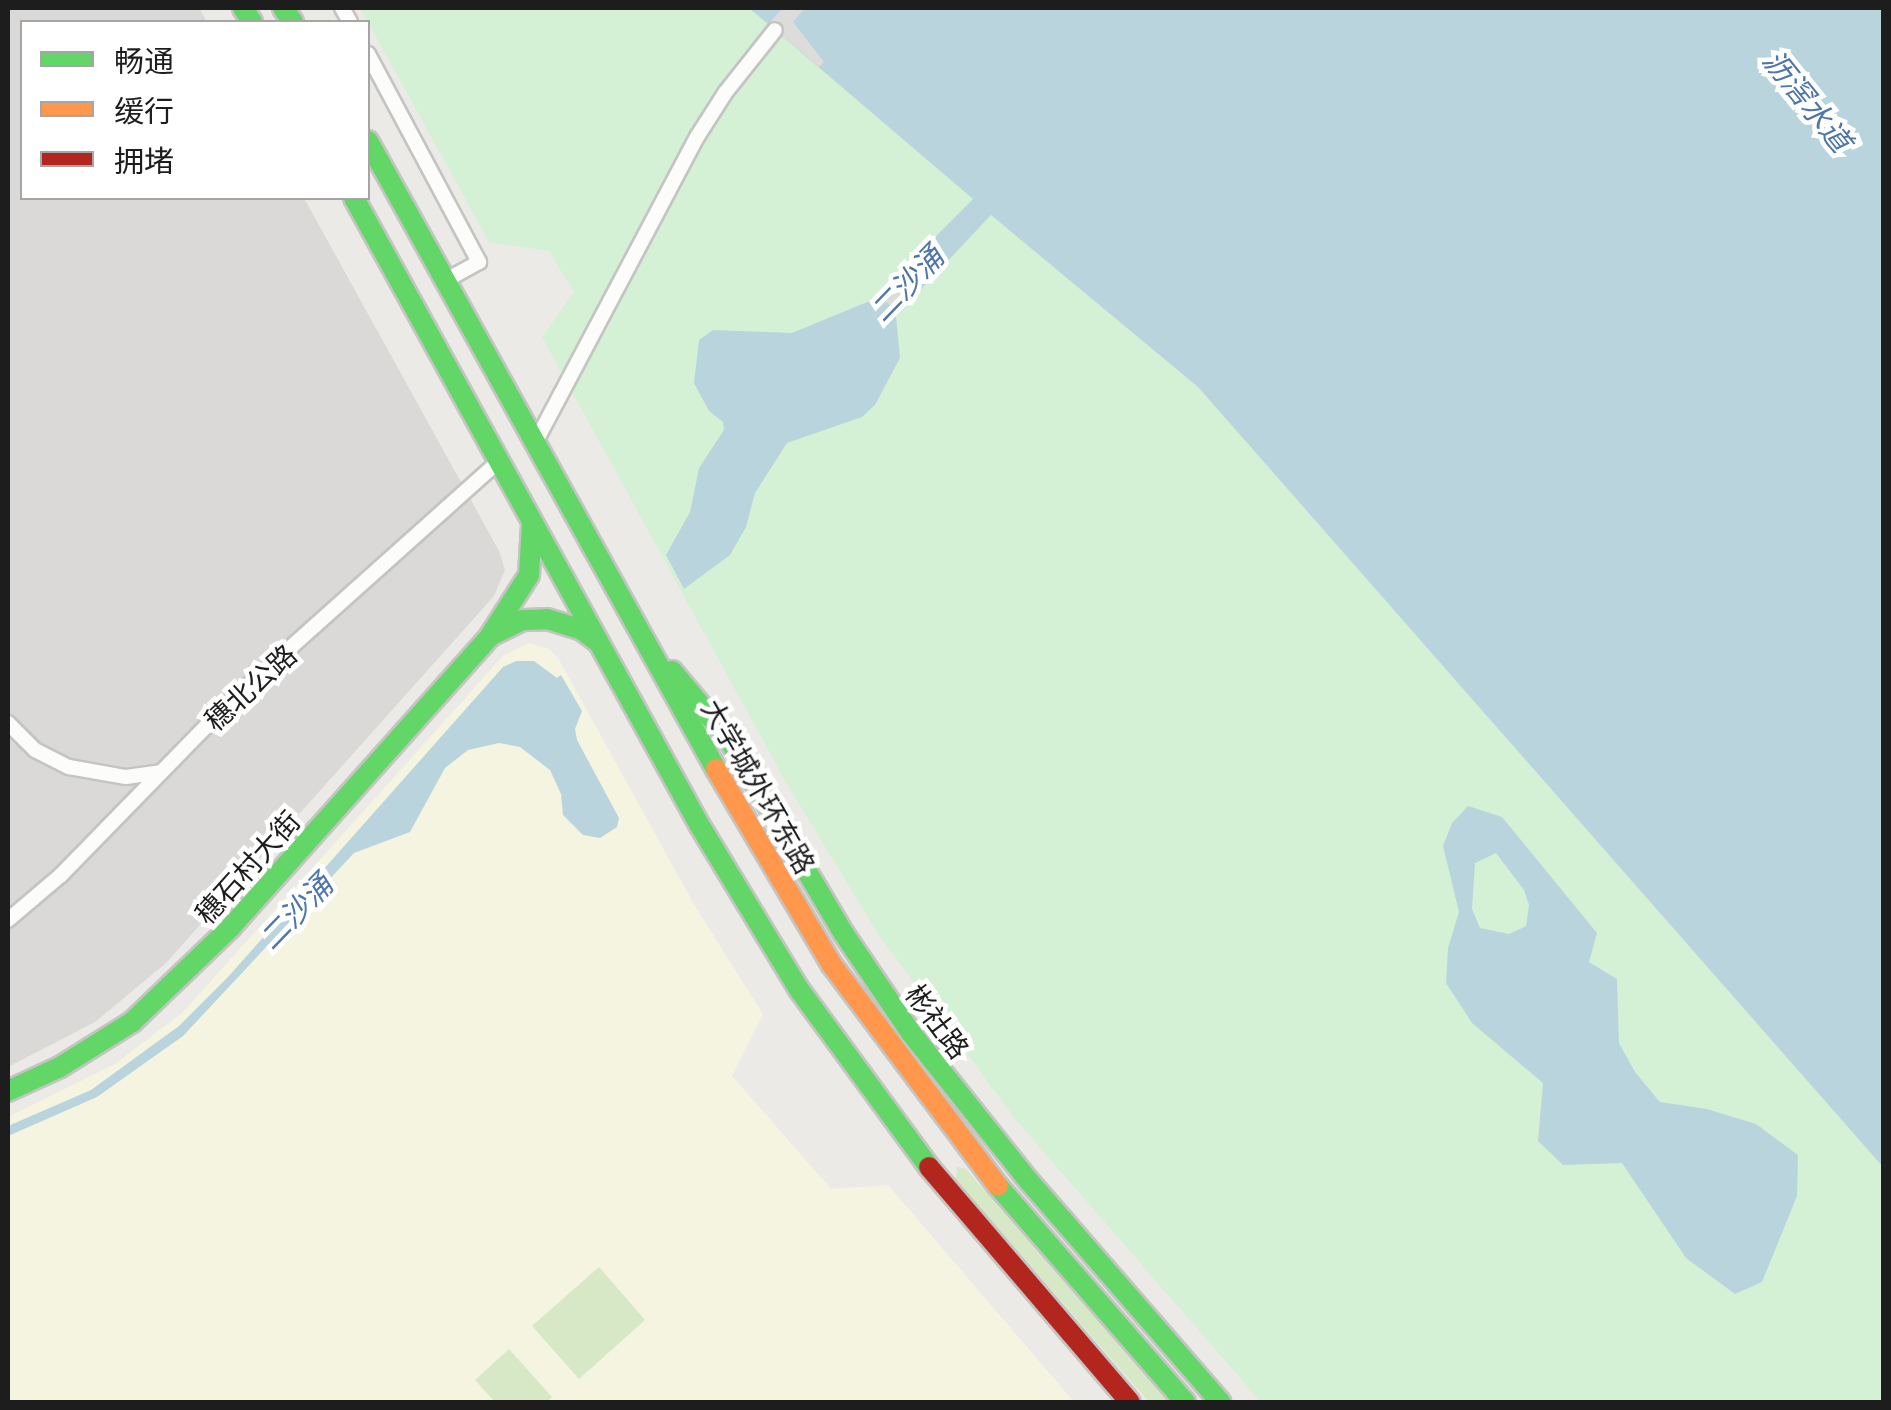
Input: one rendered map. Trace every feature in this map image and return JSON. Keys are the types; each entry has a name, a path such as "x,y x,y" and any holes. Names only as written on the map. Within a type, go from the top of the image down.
{"main road":[{"name":"大学城外环东路","path":"370,145 791,899 866,1014 968,1150 1185,1402"},
{"path":"355,200 756,921 832,1038 936,1177 1130,1402"},
{"name":"穗石村大街","path":"8,1090 98,1045 172,988 490,636 529,575 534,543 531,517"},
{"name":"穗石村大街","path":"490,636 523,620 547,619 582,630 600,643"},
{"name":"彬社路","path":"649,647 718,723 844,934 911,1033 1017,1167 1220,1402"},
{"path":"756,921 766,930 785,928 794,912 791,899"},
{"path":"936,1177 951,1156 968,1150"}],"street":[{"path":"536,441 697,137 737,76 775,30"},
{"path":"370,58 479,262 447,280"},
{"name":"穗北公路","path":"8,920 61,875 234,698 500,460"},
{"path":"8,723 35,750 70,767 126,777 162,772"}],"shaded area":[{"path":"8,8 199,8 206,20 20,20 20,200 305,200 499,551 505,570 494,596 166,963 95,1022 8,1067"},
{"path":"529,643 549,649 558,658 695,906 763,1014 732,1076 831,1189 888,1185 1074,1402 8,1402 8,1117 115,1064 182,1013 503,656"}],"green space":[{"path":"360,8 749,8 1198,387 1883,1167 1883,1402 1261,1402 1016,1120 878,934 784,779 542,337 574,292 549,251 489,242"},
{"path":"957,1167 966,1169 1168,1402 1149,1402 956,1180"},
{"path":"599,1267 645,1320 579,1379 532,1326"},
{"path":"509,1349 552,1397 547,1402 495,1402 475,1380"}],"water":[{"path":"749,8 1883,8 1883,1167 1198,387 991,215 896,316 900,358 875,405 862,417 787,443 755,493 746,527 730,555 684,589 666,555 690,512 699,468 724,430 723,422 709,411 694,383 699,340 713,330 792,333 872,300 973,199"},
{"name":"二沙涌","path":"516,661 534,661 557,678 561,675 582,711 575,729 577,740 619,818 617,827 600,838 583,835 563,815 561,794 550,770 520,747 499,743 468,750 445,768 410,832 354,853 183,1036 97,1097 8,1136 8,1126 91,1090 179,1026 228,977 503,667"},
{"path":"1468,806 1502,817 1597,933 1589,962 1617,979 1619,1043 1635,1072 1660,1102 1707,1109 1756,1124 1798,1155 1797,1196 1762,1282 1735,1294 1686,1258 1622,1163 1563,1165 1538,1141 1543,1083 1472,1023 1446,983 1448,948 1459,912 1443,846 1452,823","holes":["1496,853 1524,890 1529,905 1526,926 1509,934 1480,928 1472,909 1475,863"]}],"pier":[{"path":"783,8 805,8 793,22 824,62 819,67 768,24"},
{"path":"898,275 917,293 898,313 879,295"}],"traffic: fast":[{"path":"243,8 251,20"},
{"path":"283,8 292,20"},
{"path":"370,145 716,769"},
{"path":"355,200 700,826 798,988 929,1167"},
{"path":"8,1091 60,1067 132,1022 231,927 490,636 529,575 532,525"},
{"path":"492,635 523,620 547,619 582,630 598,642"},
{"path":"672,671 728,738 844,934 911,1033 1028,1180 1220,1402"},
{"path":"998,1186 1185,1402"}],"traffic: slow":[{"path":"716,769 832,965 998,1186"}],"traffic: jam":[{"path":"929,1167 1130,1402"}],"water label":[{"name":"沥滘水道","path":"1808,100"}]}
